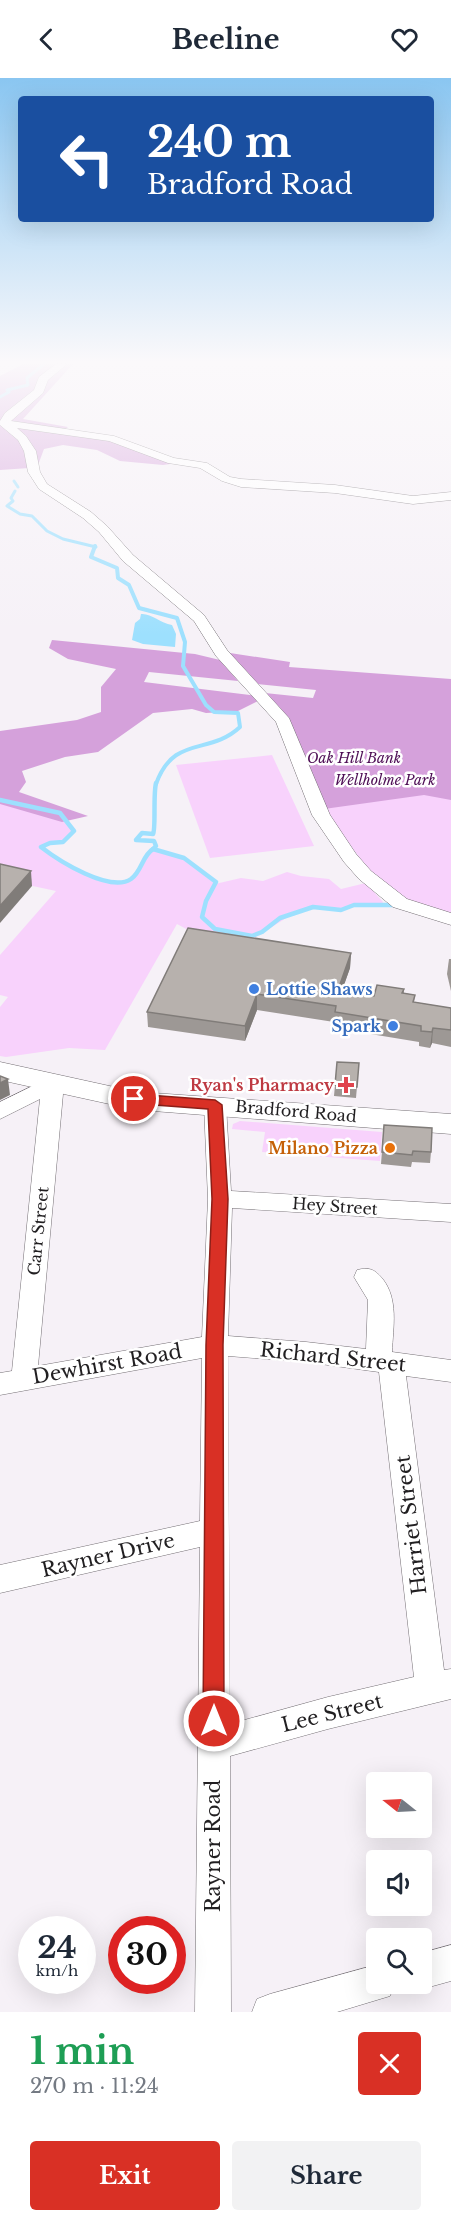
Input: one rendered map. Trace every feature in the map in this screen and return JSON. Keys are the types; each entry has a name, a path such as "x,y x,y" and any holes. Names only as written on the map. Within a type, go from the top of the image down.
{"main road":[{"name":"Bradford Road","path":"0,1071 153,1102 451,1124"}],"street":[{"path":"31,454 34,472 43,486 87,515 103,529 128,558 199,618 221,653 283,721 321,815 350,858 365,875 400,903 451,919"},
{"path":"157,454 172,460 203,465 226,479 241,483 335,489 413,500 451,496"},
{"path":"0,1112 53,1083"},
{"name":"Carr Street","path":"12,1381 53,1083"},
{"name":"Rayner Road","path":"213,2012 215,1345 220,1199 215,1105"},
{"name":"Hey Street","path":"220,1199 451,1213"},
{"name":"Harriet Street","path":"366,1277 378,1291 381,1300 385,1362 441,1686"},
{"name":"Dewhirst Road","path":"12,1381 215,1345"},
{"name":"Richard Street","path":"215,1345 451,1371"},
{"name":"Rayner Drive","path":"0,1580 215,1531"},
{"name":"Lee Street","path":"213,1745 441,1686"},
{"path":"432,1968 451,1963"},
{"path":"270,2012 366,1986"}],"green space":[{"path":"0,454 42,454 38,465 29,468 0,470"},
{"path":"106,454 153,454 177,463 163,465 120,461"},
{"path":"52,640 195,654 220,660 238,681 149,672 144,682 258,696 260,700 238,711 206,713 192,709 153,713 98,752 65,757 22,771 26,782 19,792 88,816 62,822 0,804 0,731 77,720 101,712 101,687 116,669 68,659 49,648"},
{"name":"Oak Hill Bank","path":"230,653 290,662 289,667 451,679 451,800 424,795 324,809 265,693 313,698 316,690 257,684 225,655"},
{"name":"Wellholme Park","path":"451,719 451,913 418,908 380,886 324,809"},
{"path":"272,755 314,846 210,858 176,765"},
{"path":"0,800 68,821 74,831 63,842 50,843 42,848 76,868 107,882 120,883 130,879 138,872 147,854 153,849 184,858 215,884 241,878 263,881 287,872 329,879 341,889 366,883 383,902 381,905 355,906 343,911 313,908 296,912 254,938 192,932 177,924 105,1050 69,1048 0,1056 0,1007 8,997 0,995 0,955 56,891 0,879"},
{"path":"240,1121 382,1132 380,1161 262,1152 265,1132 232,1129 233,1124"}],"water":[{"path":"141,614 172,625 176,634 175,647 143,644 132,640 135,623 140,619"}],"building":[{"path":"0,864 31,871 0,906"},
{"name":"Lottie Shaws","path":"188,928 351,953 338,990 374,996 377,985 404,989 402,993 415,995 413,1002 451,1008 451,1030 433,1028 432,1032 421,1031 421,1026 335,1012 336,1006 257,994 245,1026 147,1012"},
{"path":"337,1062 359,1063 357,1087 335,1085"},
{"path":"0,1076 8,1079 0,1083"},
{"path":"384,1125 432,1128 431,1152 413,1151 412,1155 382,1152"}],"waterway":[{"path":"14,481 18,487"},
{"path":"15,491 11,498 13,501 7,506 20,514 32,516 47,531 63,539 95,547"},
{"path":"95,547 91,557 117,568 118,578 129,585 139,608 177,618 185,642 183,666 206,705 214,712 238,713 240,727 228,736 182,752 172,758 156,784"},
{"path":"153,849 156,846 154,841 136,840 142,833 153,834 156,783"},
{"path":"0,800 60,813 74,831 63,842 50,843 41,847 72,867 98,879 111,882 131,879 153,849"},
{"path":"153,849 184,858 216,882 206,901 202,917 215,929 252,936 262,932 280,918 313,907 341,910 354,905 397,905"}],"place":[{"name":"Lottie Shaws","path":"254,989"},
{"name":"Spark","path":"393,1026"},
{"name":"Ryan's Pharmacy","path":"346,1085"},
{"name":"Milano Pizza","path":"390,1148"}],"route":[{"path":"134,1099 215,1105 220,1199 215,1345 214,1721"}]}
